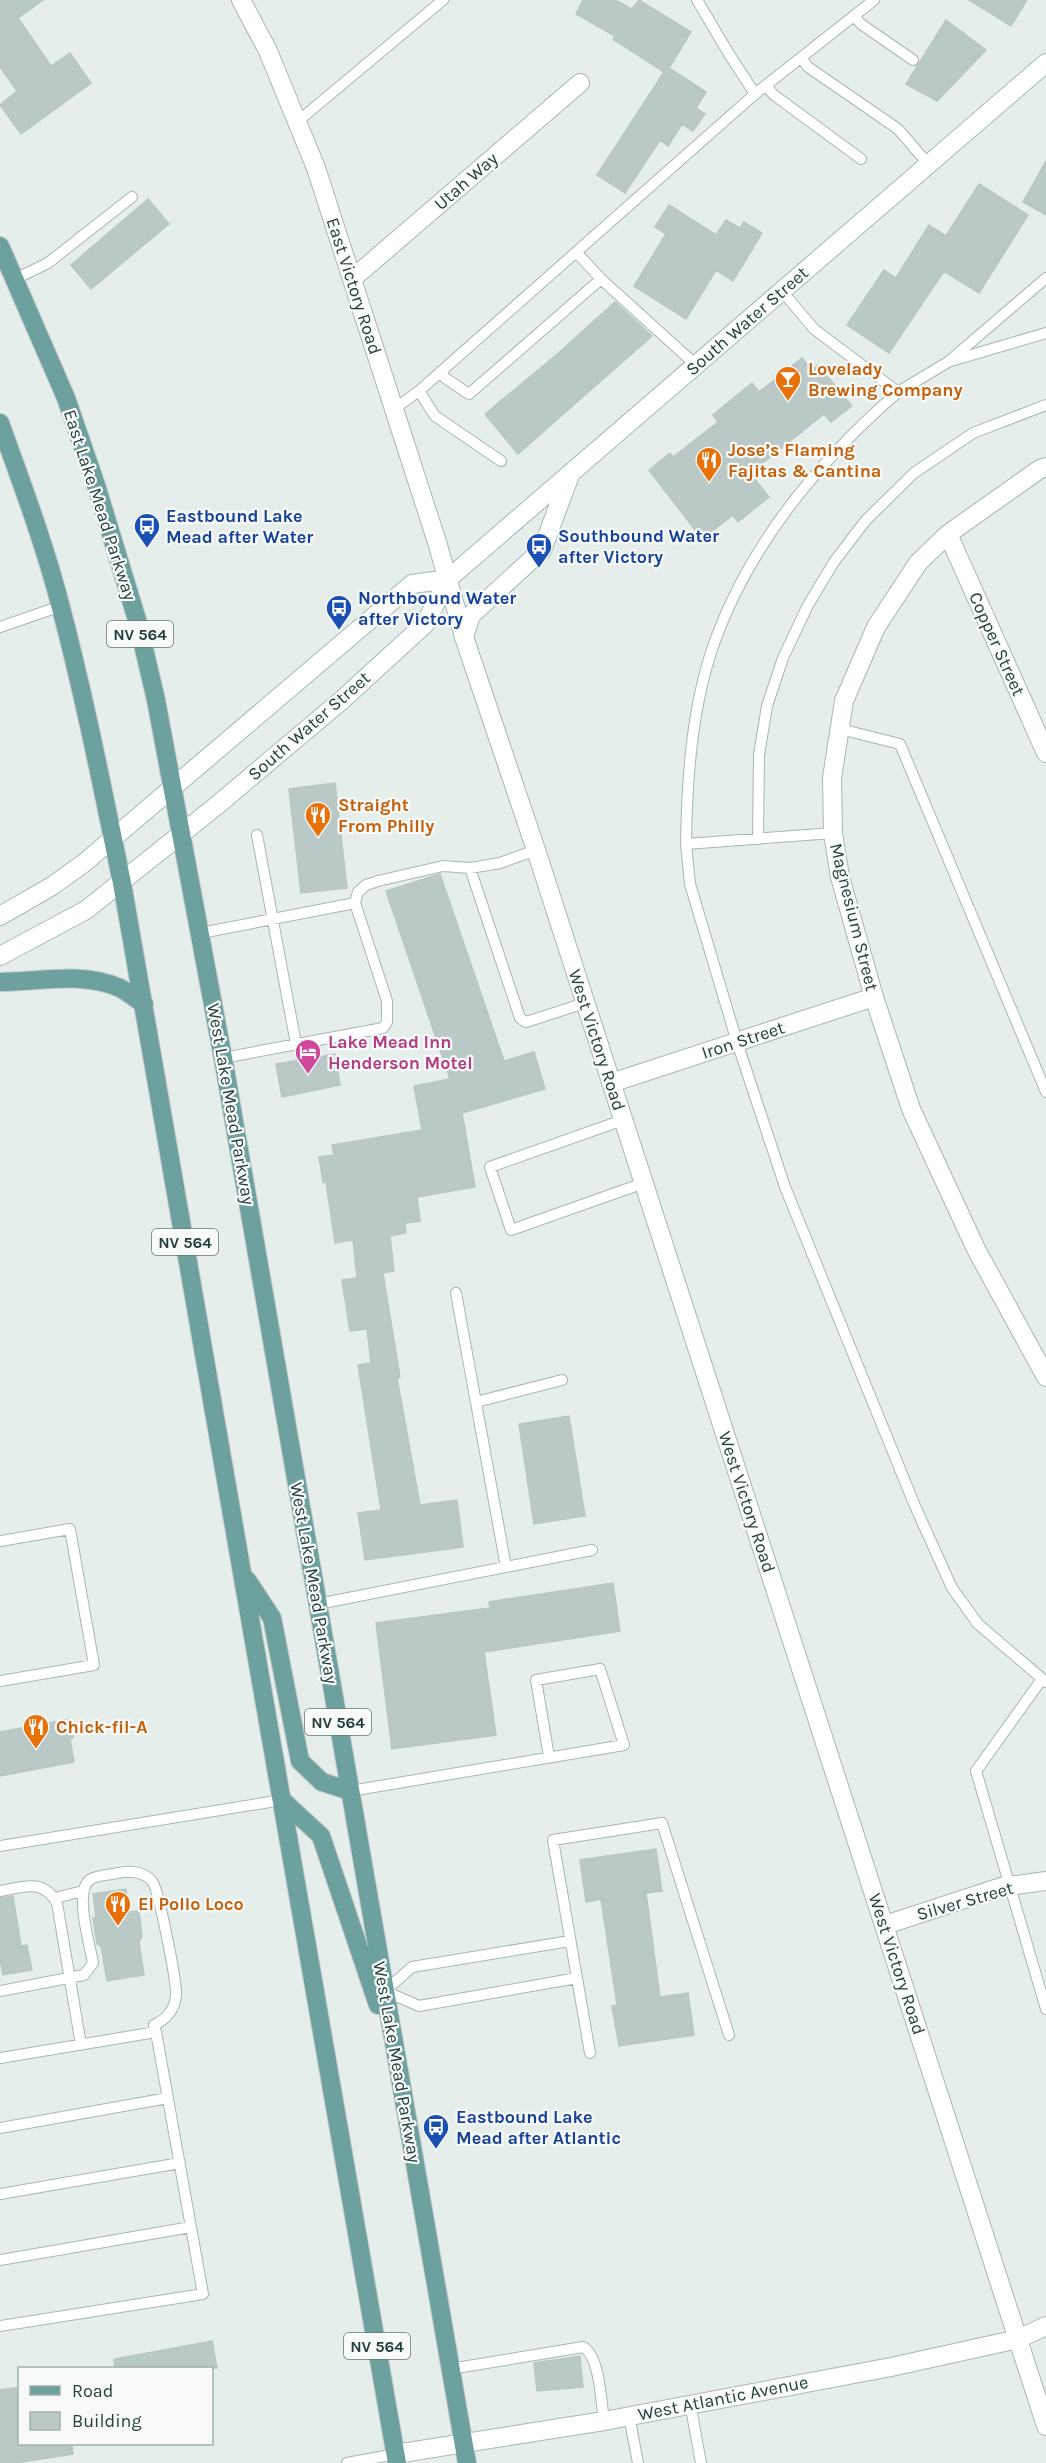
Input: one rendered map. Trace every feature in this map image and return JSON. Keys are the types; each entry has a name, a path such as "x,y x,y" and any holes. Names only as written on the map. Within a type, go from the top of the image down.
{"main road":[{"name":"East Lake Mead Parkway","path":"0,246 8,282 66,398 96,485 138,623 178,809"},
{"name":"NV 564","path":"0,423 37,527 61,606 122,883 397,2459"},
{"name":"West Lake Mead Parkway","path":"178,809 466,2463"},
{"path":"0,982 49,978 94,980 121,988 144,1004"},
{"path":"243,1573 272,1618 300,1761 322,1782 350,1791"},
{"path":"282,1800 321,1836 397,2061"}],"street":[{"name":"East Victory Road","path":"241,0 268,51 316,168 448,579"},
{"name":"South Water Street","path":"0,956 86,910 122,883 342,700 425,624 448,579 1046,63"},
{"name":"Utah Way","path":"352,279 580,83"},
{"name":"Magnesium Street","path":"1046,467 948,534 918,563 876,627 844,701 832,778 833,833 840,877 874,997 911,1109 976,1249 1046,1377"},
{"path":"464,637 471,615 542,550 571,473"},
{"name":"Copper Street","path":"948,534 1046,753"},
{"path":"0,916 52,886 84,863 412,584 448,579"},
{"name":"West Victory Road","path":"448,579 464,637 536,850 1046,2426"},
{"name":"Iron Street","path":"611,1083 874,997"},
{"name":"Silver Street","path":"885,1925 1008,1886 1046,1881"},
{"name":"West Atlantic Avenue","path":"397,2459 463,2442 604,2421 891,2367 1018,2339 1046,2326"}],"lane":[{"path":"297,122 443,0"},
{"path":"697,0 755,94"},
{"path":"394,409 419,391 755,94 767,87 874,0"},
{"path":"854,16 861,24 913,60"},
{"path":"802,59 808,67 898,129 929,165"},
{"path":"767,87 774,96 861,159"},
{"path":"8,282 48,263 132,197"},
{"path":"577,253 601,279 696,365"},
{"path":"1046,278 948,362 898,392 862,423 796,499 760,546 738,586 716,639 701,692 692,746 686,844 690,884 737,1042 785,1187 915,1506 952,1588 978,1624 1044,1680 976,1771 1046,2009"},
{"path":"441,371 445,378 470,394 601,279"},
{"path":"782,291 814,329 898,392"},
{"path":"948,362 1046,333"},
{"path":"419,391 435,416 501,461"},
{"path":"758,839 759,754 767,706 783,658 808,605 834,562 866,520 914,472 974,433 1046,405"},
{"path":"0,627 61,606"},
{"path":"840,729 900,744 1046,1092"},
{"path":"686,844 833,833"},
{"path":"257,835 296,1044"},
{"path":"223,1058 383,1028 387,1022 387,1001 355,903 358,892 366,885 443,866 470,868 500,863 536,850"},
{"path":"470,868 519,1018 526,1022 585,1003"},
{"path":"201,933 355,903"},
{"path":"623,1119 490,1167 511,1230 644,1183"},
{"path":"456,1293 506,1567"},
{"path":"476,1402 562,1380"},
{"path":"0,1541 70,1529 94,1665 0,1681"},
{"path":"318,1604 592,1550"},
{"path":"350,1791 549,1757 624,1744 600,1669 536,1680 549,1757"},
{"path":"0,1846 282,1800"},
{"path":"590,2053 554,1840 662,1822 729,2035"},
{"path":"0,1991 84,1975 93,1963 82,1899 83,1891 92,1879 123,1872 141,1874 152,1881 157,1888 176,1993 170,2013 164,2020 154,2025 203,2294 0,2326"},
{"path":"0,1891 33,1885 42,1887 55,1898 81,2045"},
{"path":"55,1898 83,1891"},
{"path":"570,1941 412,1967 385,1991 419,2006 577,1978"},
{"path":"0,2058 156,2032"},
{"path":"0,2128 168,2098"},
{"path":"0,2193 180,2163"},
{"path":"0,2260 191,2227"},
{"path":"450,2369 583,2347 589,2350 595,2363 604,2421"},
{"path":"690,2403 701,2463"},
{"path":"629,2416 638,2463"},
{"path":"347,2463 397,2459"}],"building":[{"path":"0,0 43,0 18,18 51,66 70,53 91,83 21,134 0,105 17,91 0,67"},
{"path":"583,0 615,0 632,9 639,0 691,32 669,68 706,92 696,108 705,114 693,131 682,124 668,146 660,140 625,193 597,175 664,72 613,39 615,36 576,14"},
{"path":"969,0 1027,0 1011,26"},
{"path":"946,20 986,50 937,101 906,84"},
{"path":"1046,161 1046,215 1023,202"},
{"path":"979,184 1028,215 979,293 944,271 889,353 847,325 884,270 896,278 929,225 946,236"},
{"path":"148,199 169,224 91,289 71,265"},
{"path":"669,205 716,235 726,220 740,228 744,222 762,233 733,281 716,270 686,319 634,286 666,234 655,227"},
{"path":"615,302 652,336 518,454 485,414"},
{"path":"802,358 812,370 818,365 852,406 831,422 824,414 750,473 769,497 738,522 733,515 702,539 649,470 670,453 673,457 718,422 713,415 752,383 759,392"},
{"name":"Straight From Philly","path":"335,783 347,888 301,893 289,789"},
{"path":"440,874 504,1061 534,1052 545,1089 462,1113 475,1187 417,1197 420,1221 405,1223 406,1233 390,1236 394,1271 383,1273 400,1377 397,1378 420,1505 457,1500 463,1547 365,1560 358,1513 381,1510 358,1365 371,1363 367,1329 350,1331 342,1280 357,1278 353,1240 335,1243 326,1182 323,1182 319,1157 334,1155 332,1145 422,1130 414,1086 450,1079 386,891"},
{"name":"Lake Mead Inn Henderson Motel","path":"335,1054 340,1085 282,1097 276,1064"},
{"path":"569,1416 585,1516 534,1524 519,1424"},
{"path":"613,1583 620,1631 484,1652 496,1735 392,1749 376,1623 490,1608 489,1602"},
{"name":"Chick-fil-A","path":"70,1719 73,1738 70,1739 74,1762 0,1776 0,1732"},
{"path":"656,1849 662,1891 646,1893 660,1997 688,1993 694,2035 619,2046 612,2006 617,2005 601,1899 586,1902 580,1860"},
{"name":"El Pollo Loco","path":"126,1889 129,1912 139,1911 142,1936 139,1942 144,1975 107,1981 101,1946 97,1944 93,1918 96,1917 93,1894"},
{"path":"13,1896 21,1946 27,1945 32,1970 3,1975 0,1959 0,1898"},
{"path":"212,2341 217,2368 115,2367 114,2359"},
{"path":"580,2356 583,2387 537,2391 534,2363"},
{"path":"18,2387 18,2445 72,2445 73,2454 15,2463 0,2463 0,2390"}],"place":[{"name":"Lovelady Brewing Company","path":"788,402"},
{"name":"Jose’s Flaming Fajitas & Cantina","path":"709,483"},
{"name":"Eastbound Lake Mead after Water","path":"147,549"},
{"name":"Southbound Water after Victory","path":"539,569"},
{"name":"Northbound Water after Victory","path":"339,631"},
{"name":"Straight From Philly","path":"318,838"},
{"name":"Lake Mead Inn Henderson Motel","path":"308,1075"},
{"name":"Chick-fil-A","path":"36,1750"},
{"name":"El Pollo Loco","path":"118,1927"},
{"name":"Eastbound Lake Mead after Atlantic","path":"436,2150"}]}
